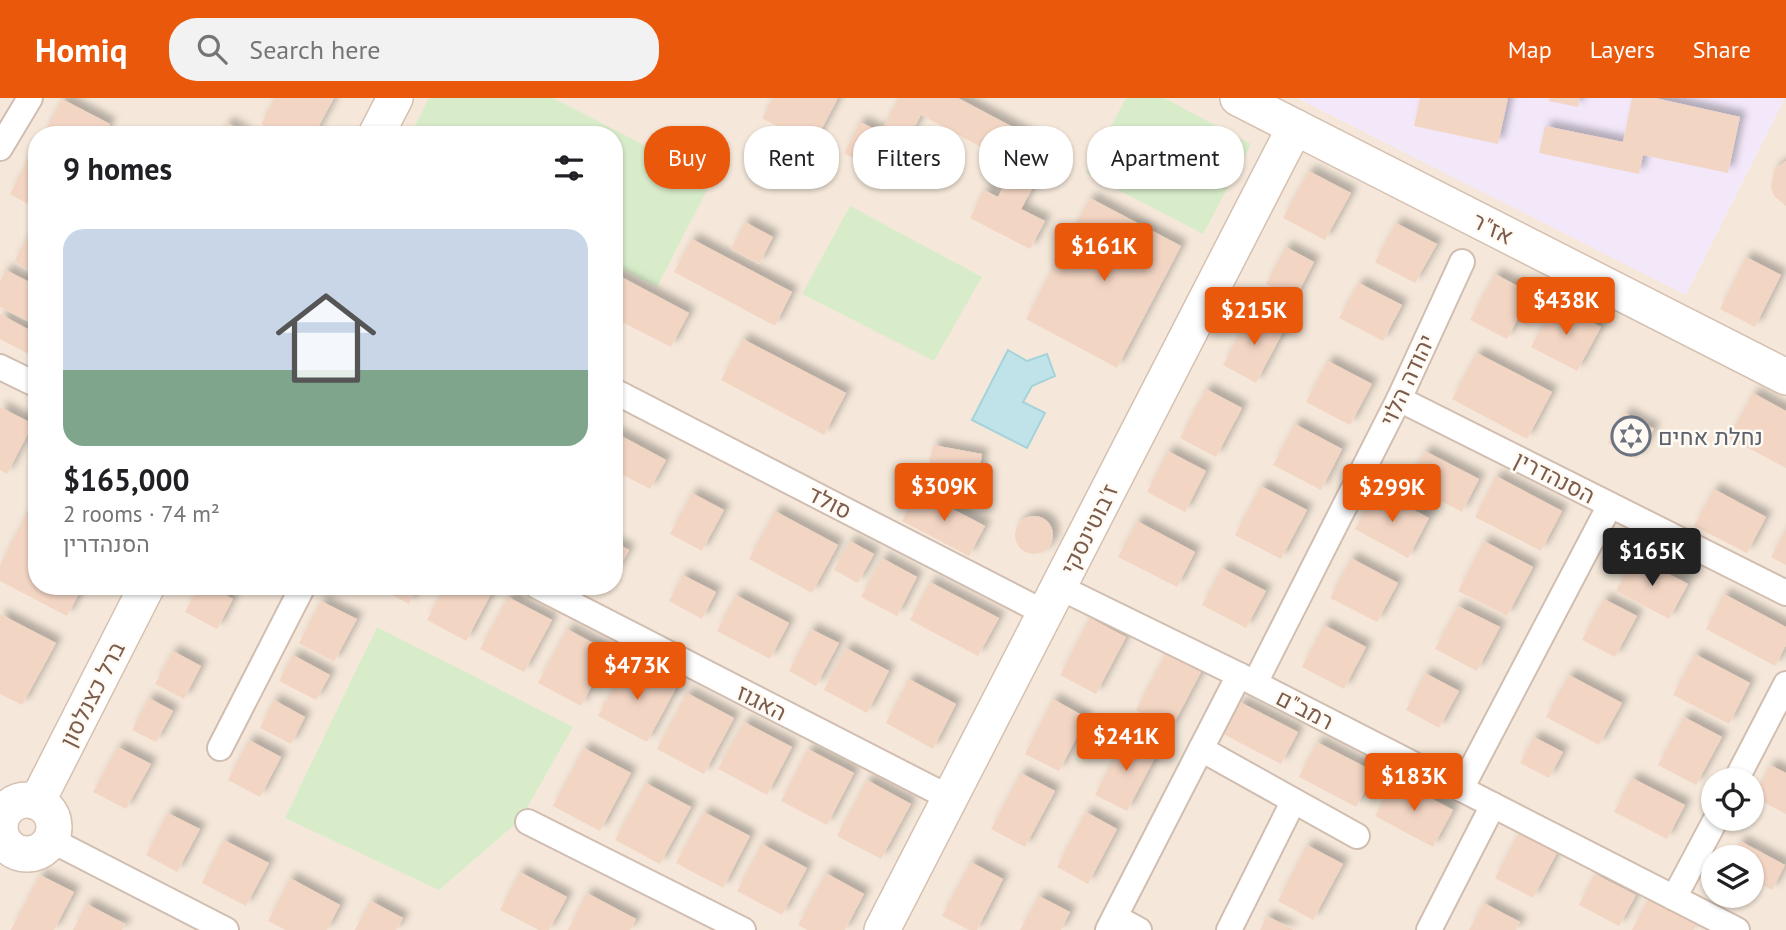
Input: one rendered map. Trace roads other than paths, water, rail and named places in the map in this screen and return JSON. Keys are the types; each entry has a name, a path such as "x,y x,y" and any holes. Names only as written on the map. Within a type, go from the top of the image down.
{"street":[{"path":"0,148 30,98"},
{"path":"381,126 395,98"},
{"name":"אז\"ר","path":"1238,98 1786,377"},
{"name":"ז'בוטינסקי","path":"882,930 1295,127"},
{"name":"יהודה הלוי","path":"1111,923 1201,749 1247,679 1399,399 1462,262"},
{"path":"0,367 28,381"},
{"name":"סולד","path":"623,395 1052,600"},
{"name":"הסנהדרין","path":"1399,399 1786,593"},
{"path":"1461,789 1610,505"},
{"name":"ברל כצנלסון","path":"37,802 142,595"},
{"path":"220,748 298,595"},
{"name":"האגוז","path":"554,595 950,798"},
{"name":"רמב\"ם","path":"1052,600 1247,679 1737,930"},
{"path":"1742,768 1786,684"},
{"path":"1201,749 1357,836"},
{"path":"18,802 37,802 50,813 54,822 51,840 40,851 6,862 1,815 18,802"},
{"path":"1229,930 1293,802"},
{"path":"1429,930 1493,805"},
{"path":"528,822 743,930"},
{"path":"1674,898 1710,831"},
{"path":"51,840 226,930"},
{"path":"1111,923 1139,930"}],"water":[{"path":"1008,350 1027,361 1047,354 1055,376 1032,386 1023,402 1045,413 1027,448 972,420"}],"place":[{"name":"נחלת אחים","path":"1631,436"}]}
